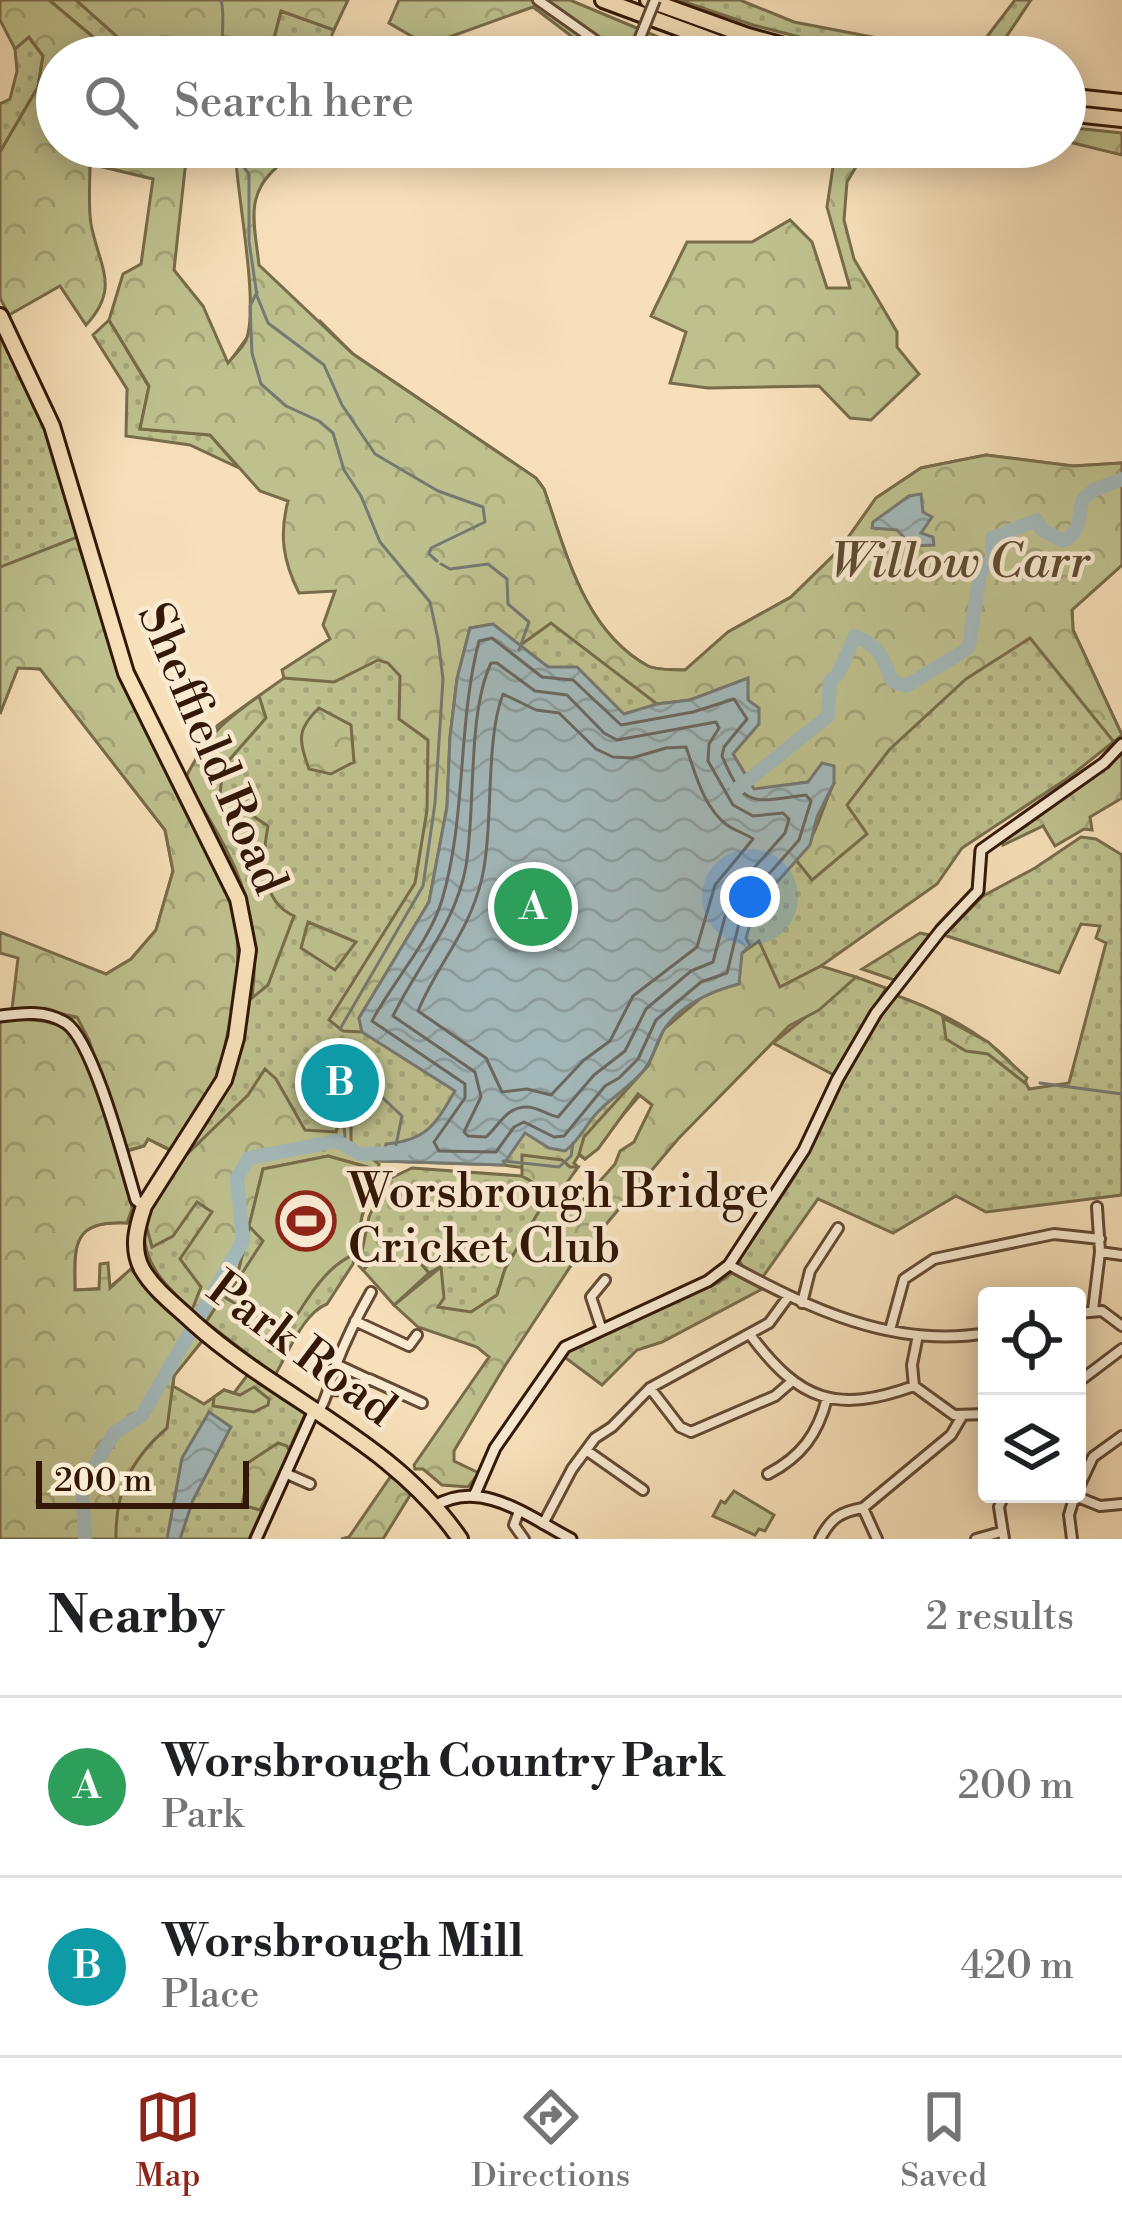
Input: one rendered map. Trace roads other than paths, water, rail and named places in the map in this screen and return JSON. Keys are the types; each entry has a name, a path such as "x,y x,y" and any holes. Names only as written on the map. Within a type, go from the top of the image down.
{"highway":[{"path":"603,0 696,36"},
{"path":"652,0 748,36"},
{"path":"1086,98 1122,102"},
{"path":"1086,115 1122,119"},
{"name":"Sheffield Road","path":"0,316 52,426 126,673 227,870 245,923 248,950 243,995 224,1080 144,1206"},
{"name":"Park Road","path":"144,1206 136,1230 142,1268 190,1319 413,1483 460,1539"}],"street":[{"path":"538,0 589,36"},
{"path":"640,36 652,0"},
{"path":"475,1494 496,1448 565,1347 708,1281 729,1265 804,1150 876,1013 978,891 981,850 1104,763 1122,744"},
{"path":"0,1016 45,1015 76,1032 96,1076 136,1200 144,1206"},
{"path":"1093,1310 1100,1252 1097,1207"},
{"path":"802,1303 810,1271 838,1228"},
{"path":"890,1330 904,1279 934,1259 1054,1234 1100,1239"},
{"path":"1100,1252 1122,1255"},
{"path":"729,1265 848,1323 919,1335 978,1333"},
{"path":"601,1327 591,1297 605,1280"},
{"path":"256,1539 317,1409 331,1390 336,1364 370,1292"},
{"path":"543,1524 586,1450 650,1388 751,1336 778,1315 788,1297"},
{"path":"1086,1311 1112,1316 1122,1326"},
{"path":"355,1321 409,1346 417,1335"},
{"path":"914,1386 912,1365 919,1335"},
{"path":"751,1336 790,1383 826,1397 845,1401 914,1386 961,1418 978,1415"},
{"path":"1086,1376 1122,1349"},
{"path":"336,1364 422,1403"},
{"path":"331,1390 350,1391 370,1379"},
{"path":"650,1388 680,1427 692,1432 775,1396 790,1383"},
{"path":"768,1474 806,1447 826,1397"},
{"path":"820,1539 829,1521 843,1511 863,1508 951,1435 961,1418"},
{"path":"1086,1472 1093,1457 1122,1436"},
{"path":"586,1450 643,1490"},
{"path":"285,1473 310,1484"},
{"path":"435,1506 453,1496 475,1494 571,1539"},
{"path":"1086,1499 1100,1506 1122,1504"},
{"path":"976,1539 1003,1536 1001,1503"},
{"path":"1072,1539 1069,1515 1073,1503"},
{"path":"863,1508 877,1539"},
{"path":"519,1511 514,1526 524,1539"}],"water":[{"path":"921,494 923,512 932,517 921,533 933,537 934,545 912,546 897,530 872,528 873,522 909,496"},
{"path":"493,624 548,667 577,667 624,714 690,700 748,678 748,700 759,708 759,724 733,754 754,789 808,782 822,763 834,766 834,783 810,845 755,907 739,984 706,996 675,1016 644,1070 601,1109 569,1148 549,1148 525,1133 503,1165 382,1161 386,1144 411,1139 428,1129 455,1091 362,1032 359,1018 429,902 447,807 457,679 470,628"},
{"path":"209,1412 231,1427 193,1500 180,1539 167,1539 182,1458"}],"waterway":[{"path":"221,0 223,36"},
{"path":"244,168 249,174 249,241 257,296 268,323 324,365 342,405 375,454 438,491 483,507 485,522 431,548 429,554 437,561"},
{"path":"257,292 250,306 252,353 261,384 286,406 333,433 344,470 380,542 430,602 443,679 435,803 423,886 340,1029"},
{"path":"737,789 828,716 830,681 855,636 879,653 892,681 906,686 969,646 980,573 993,557 992,538 1037,520 1041,529 1063,541 1077,528 1083,499 1122,479"},
{"path":"441,564 450,569 488,564 507,579 508,604 529,622 519,650"},
{"path":"1040,1083 1122,1094"},
{"path":"369,1085 402,1116 396,1145"},
{"path":"337,1141 345,1137 344,1124"},
{"path":"85,1539 82,1488 114,1433 142,1415 243,1241 237,1178 249,1158 337,1141 359,1154 402,1153"},
{"path":"503,1161 559,1167 571,1156 573,1143"}],"place":[{"name":"Worsbrough Country Park","path":"533,907"},
{"name":"Worsbrough Mill","path":"340,1083"},
{"name":"Worsbrough Bridge Cricket Club","path":"306,1221"}],"park label":[{"name":"Willow Carr","path":"960,563"}]}
